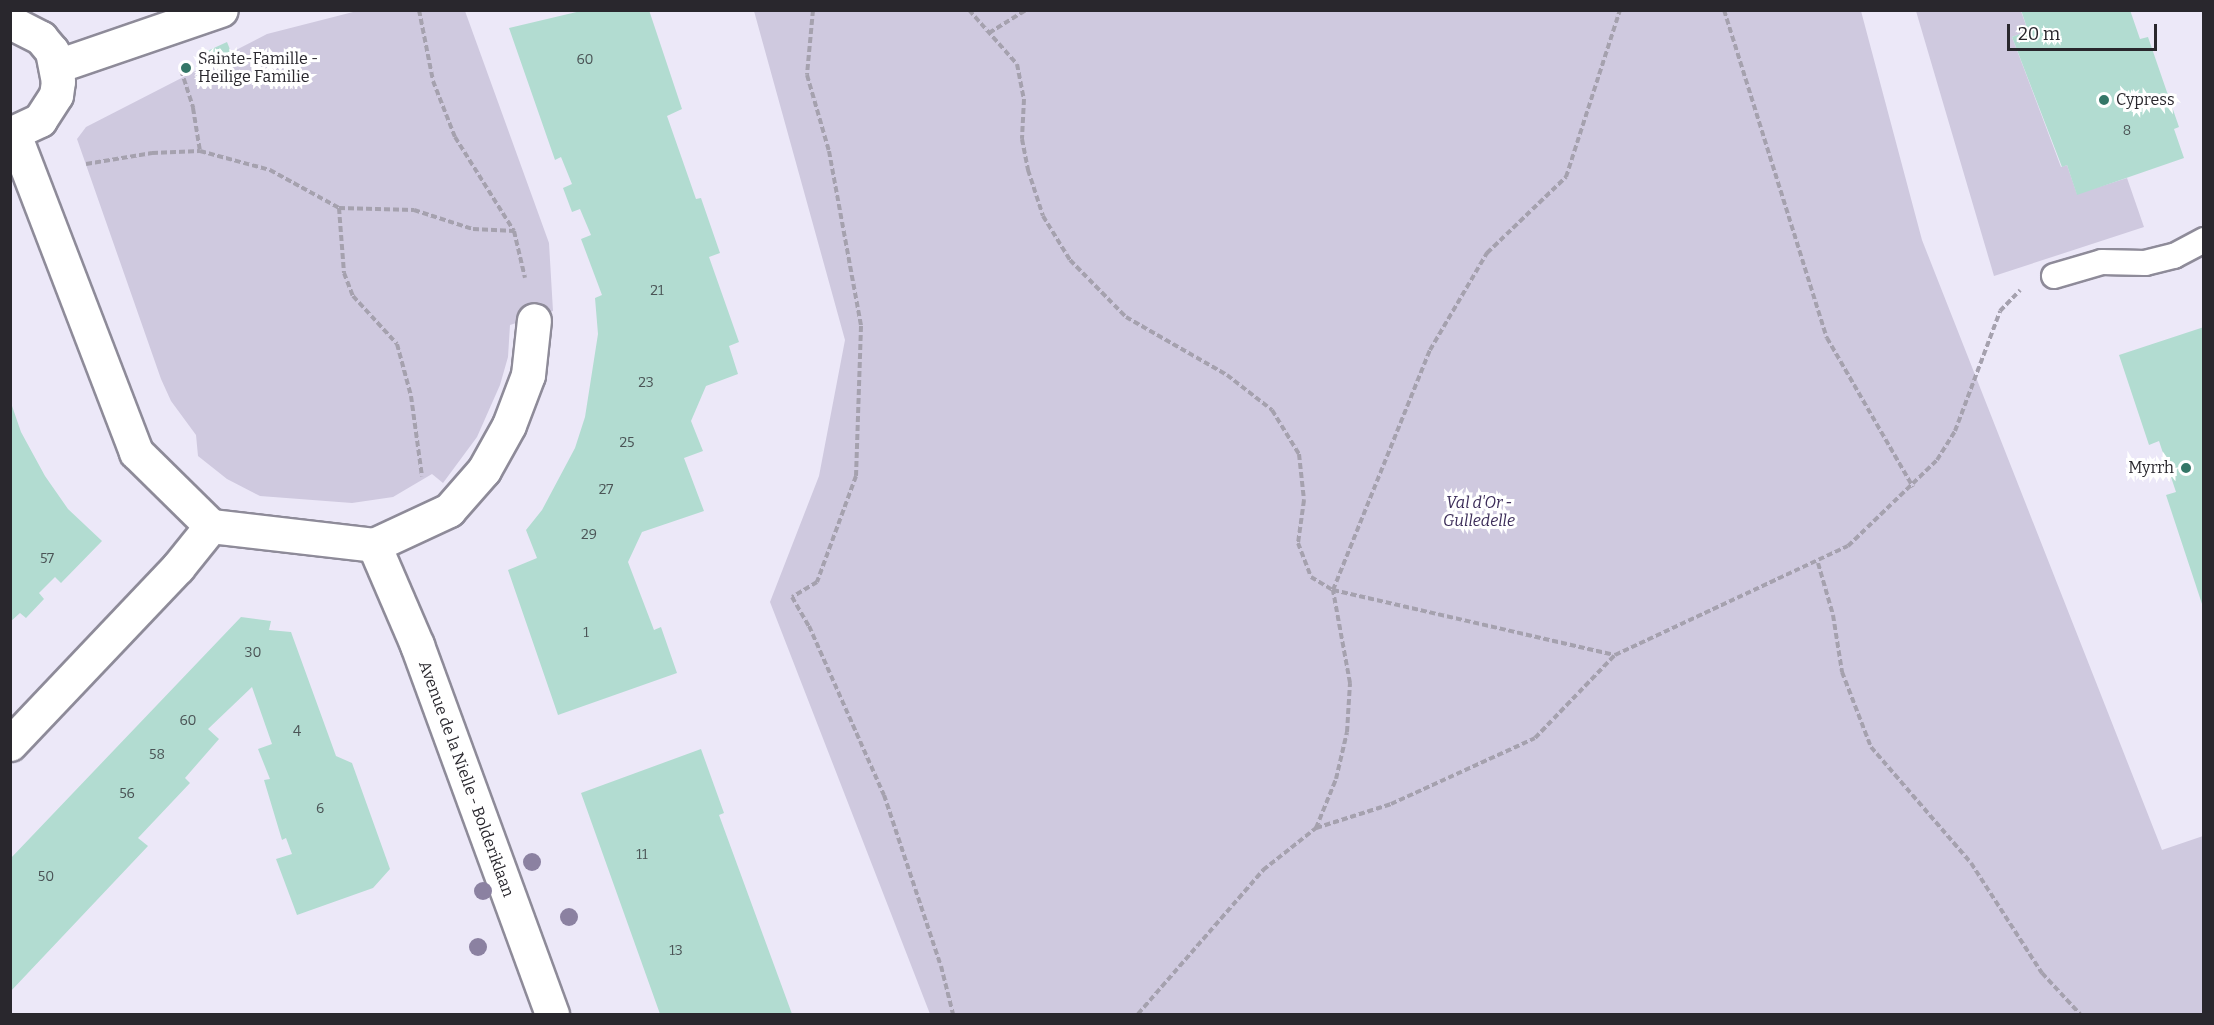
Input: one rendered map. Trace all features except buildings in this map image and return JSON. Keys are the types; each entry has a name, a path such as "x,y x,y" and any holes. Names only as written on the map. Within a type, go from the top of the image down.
{"street":[{"path":"57,66 221,10"},
{"path":"16,18 41,38 57,66 56,95 49,109 40,120 12,134 136,452 211,526 374,545 449,510 484,470 508,425 528,375 534,320"},
{"path":"10,744 178,567 211,526"},
{"name":"Avenue de la Nielle - Bolderiklaan","path":"374,545 417,645 552,1014"}],"lane":[{"path":"2054,276 2102,262 2145,262 2174,256 2204,240"}],"path":[{"path":"419,10 433,81 455,137 514,231 534,320"},
{"path":"813,10 807,75 829,151 861,326 856,476 817,582 792,597 809,626 884,795 941,966 952,1014"},
{"path":"969,10 1017,64 1024,99 1022,138 1028,170 1043,216 1070,260 1126,317 1227,375 1272,410 1299,454 1304,500 1298,543 1311,577 1333,590 1616,655"},
{"path":"989,33 1026,10"},
{"path":"1316,828 1336,779 1347,732 1350,683 1333,590 1430,350 1487,253 1566,177 1620,10"},
{"path":"1724,10 1827,338 1913,487"},
{"path":"178,62 193,108 200,151"},
{"path":"86,164 152,153 200,151 270,170 339,208 414,210 473,229 514,231"},
{"path":"339,208 344,273 352,296 397,344 411,396 423,482"},
{"path":"1138,1014 1263,870 1316,828 1391,804 1535,738 1616,655 1818,563 1848,546 1913,487 1937,460 1955,431 2000,311 2011,296 2054,276"},
{"path":"1818,563 1833,615 1842,672 1871,747 1971,863 2042,973 2080,1014"}],"green space":[{"path":"357,11 465,11 549,243 553,311 510,325 508,357 500,385 477,437 443,483 432,474 393,497 352,503 260,496 227,479 198,456 196,435 171,401 161,379 77,139 86,127 267,34"},
{"name":"Val d'Or - Gulledelle","path":"754,11 1861,11 1922,240 2162,850 2203,836 2203,1014 930,1014 770,602 819,476 845,340"},
{"path":"1916,11 2021,11 2028,31 2012,37 2061,167 2067,165 2077,194 2127,178 2144,227 1994,276"}],"place":[{"name":"Sainte-Famille - Heilige Familie","path":"186,68"},
{"name":"Cypress","path":"2104,100"},
{"name":"Myrrh","path":"2186,468"}]}
